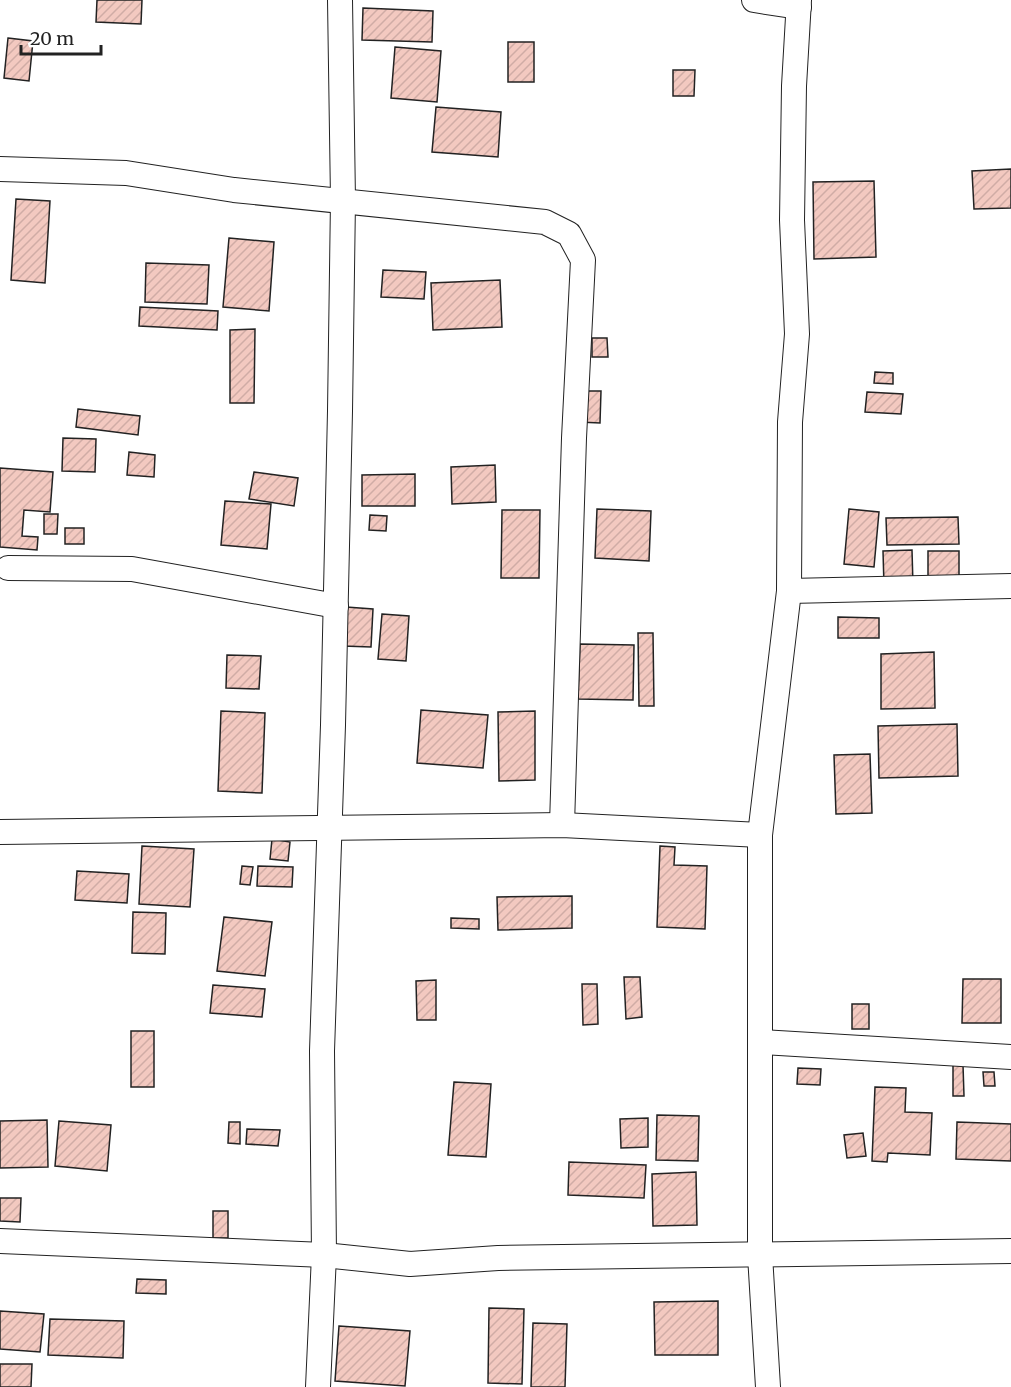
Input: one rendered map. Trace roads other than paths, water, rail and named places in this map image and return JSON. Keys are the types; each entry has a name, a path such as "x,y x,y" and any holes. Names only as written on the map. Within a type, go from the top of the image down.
{"street":[{"path":"318,1387 324,1255 322,1051 336,606 344,200 340,0"},
{"path":"754,0 799,3 794,86 792,220 797,334 790,422 789,591 760,835 760,1255 768,1387"},
{"path":"0,169 126,173 234,190 545,222 569,234 583,260 574,438 562,825"},
{"path":"8,568 132,569 336,606"},
{"path":"789,591 1011,586"},
{"path":"0,832 562,825 760,835"},
{"path":"761,1042 1011,1057"},
{"path":"0,1241 324,1255 410,1264 509,1257 1011,1251"}]}
